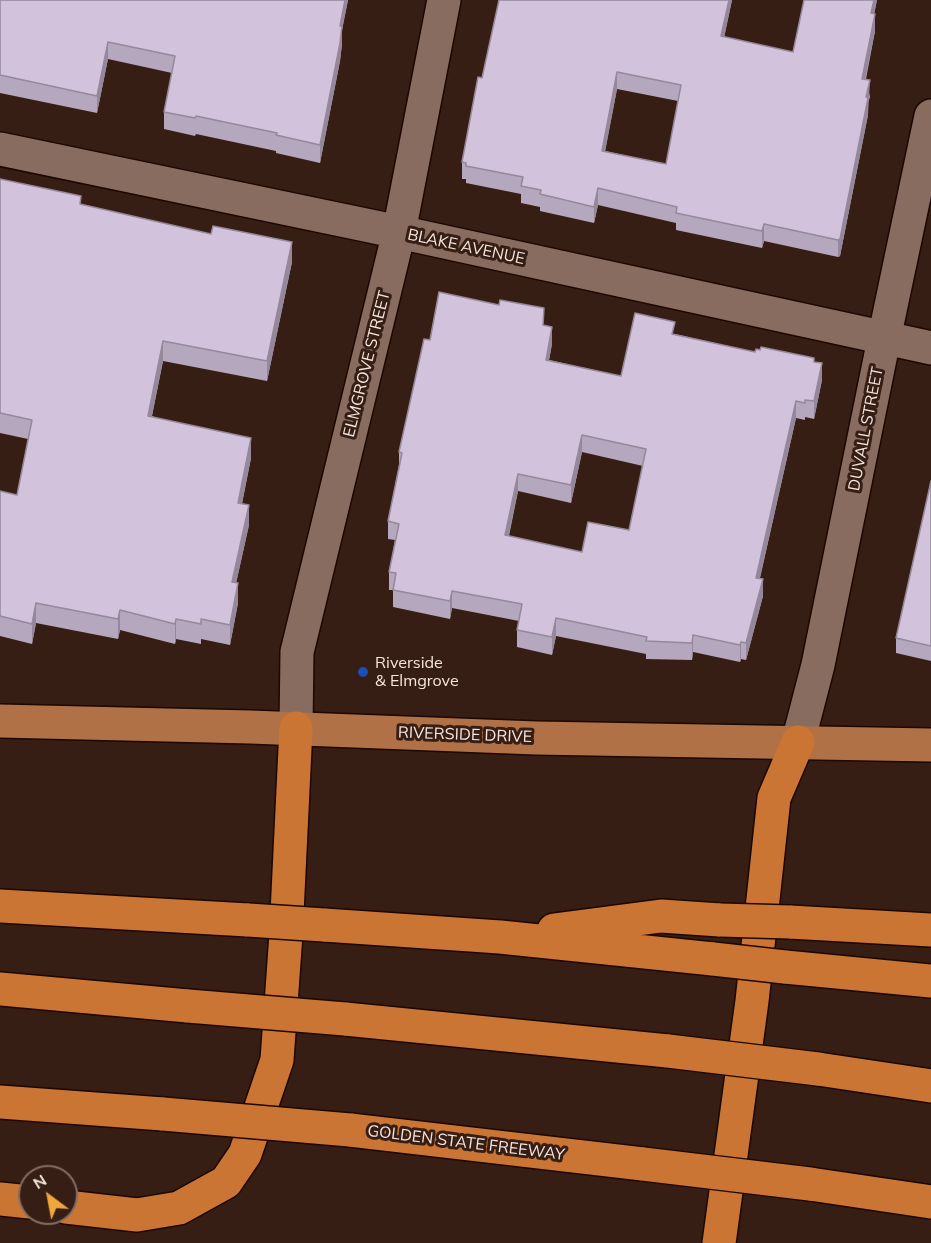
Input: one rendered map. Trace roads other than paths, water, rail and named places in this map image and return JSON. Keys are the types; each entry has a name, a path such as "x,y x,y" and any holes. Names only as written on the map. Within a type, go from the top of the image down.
{"highway":[{"path":"78,1208 137,1215 179,1208 226,1182 245,1154 277,1060 296,728"},
{"path":"719,1243 752,1001 774,798 798,742"},
{"path":"0,906 249,920 500,938 931,981"},
{"path":"500,938 661,916 931,930"},
{"path":"0,989 345,1019 668,1051 818,1069 931,1086"},
{"name":"GOLDEN STATE FREEWAY","path":"0,1102 350,1130 810,1184 931,1202"},
{"path":"0,1199 18,1201"}],"main road":[{"name":"RIVERSIDE DRIVE","path":"0,721 296,728 536,738 931,745"}],"street":[{"name":"ELMGROVE STREET","path":"296,728 297,652 399,232 444,0"},
{"name":"DUVALL STREET","path":"798,742 818,665 931,116"},
{"name":"BLAKE AVENUE","path":"0,149 399,232 931,348"}],"place":[{"name":"Riverside & Elmgrove","path":"363,672"}]}
